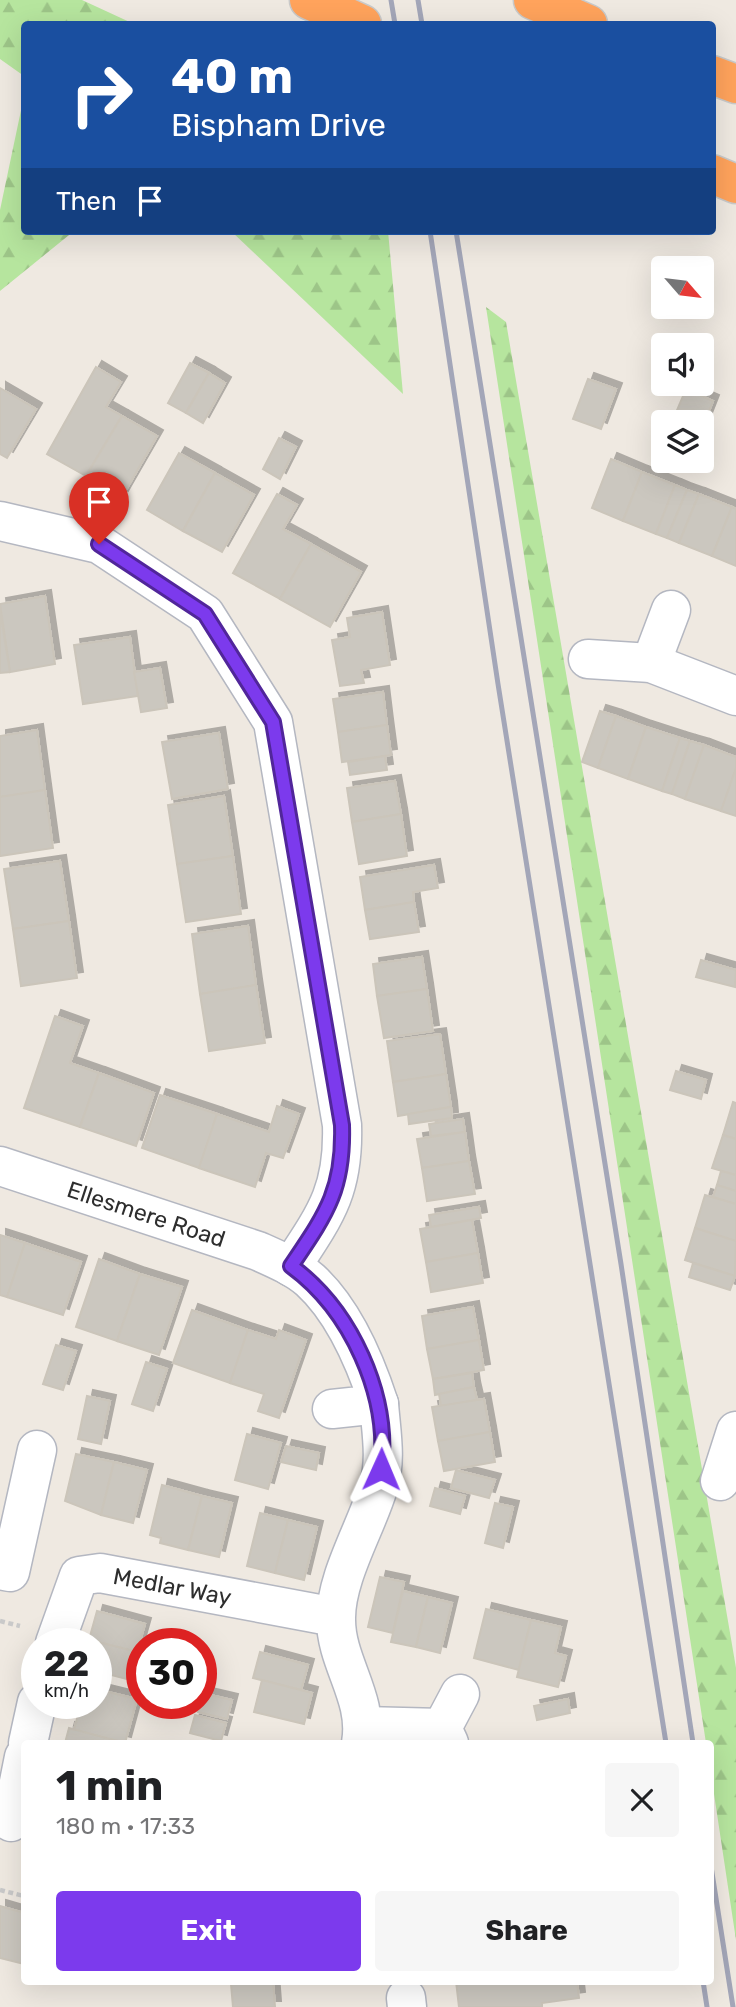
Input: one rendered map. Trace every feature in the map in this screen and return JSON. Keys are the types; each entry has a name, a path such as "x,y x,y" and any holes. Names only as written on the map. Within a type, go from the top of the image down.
{"highway":[{"path":"309,0 355,21"},
{"path":"533,0 581,21"},
{"path":"716,76 736,84"},
{"path":"716,176 736,184"}],"street":[{"path":"0,521 99,544 205,614 273,722 342,1125 343,1159 339,1183 318,1227 291,1266"},
{"path":"651,663 670,610"},
{"path":"588,659 651,663 736,696"},
{"name":"Ellesmere Road","path":"0,1166 258,1251 291,1266 311,1281 341,1319 369,1374 379,1404 383,1451 379,1486 345,1577 335,1617"},
{"path":"332,1409 379,1404"},
{"path":"720,1480 725,1434"},
{"path":"5,1571 37,1450"},
{"name":"Medlar Way","path":"60,1628 79,1576 100,1573 335,1617"},
{"path":"335,1617 337,1642 358,1696 362,1734 445,1735 460,1694"},
{"path":"28,1740 33,1719"},
{"path":"11,1822 21,1772"}],"path":[{"path":"0,1890 21,1895"}],"green space":[{"path":"0,0 82,0 128,21 21,21 21,74 0,59"},
{"path":"21,110 21,235 69,235 0,291 0,210"},
{"path":"235,235 388,235 403,394"},
{"path":"486,307 506,322 736,1668 736,1940 714,1794 714,1740 706,1740"}],"building":[{"path":"190,363 209,373 186,413 168,403"},
{"path":"96,367 121,382 106,407 122,416 86,476 47,454"},
{"path":"209,373 225,383 203,423 186,413"},
{"path":"588,379 616,389 601,429 573,419"},
{"path":"0,388 36,409 7,458 0,454"},
{"path":"683,396 702,396 713,401 709,410 677,410"},
{"path":"122,416 157,436 122,497 86,476"},
{"path":"279,438 296,447 280,479 263,469"},
{"path":"179,453 215,473 183,531 147,510"},
{"path":"611,459 642,472 623,521 592,508"},
{"path":"642,472 675,485 656,534 623,521"},
{"path":"215,473 254,495 222,552 183,531"},
{"path":"675,485 687,490 667,538 656,534"},
{"path":"687,490 699,494 679,543 667,538"},
{"path":"277,494 297,505 283,529 311,544 280,599 233,573"},
{"path":"699,494 732,507 712,556 679,543"},
{"path":"732,507 736,509 736,566 712,556"},
{"path":"311,544 361,572 330,627 280,599"},
{"path":"45,596 55,664 10,672 0,604"},
{"path":"0,611 10,672 0,673"},
{"path":"382,612 390,665 361,670 364,683 340,686 332,640 350,637 347,618"},
{"path":"130,637 138,696 83,704 74,645"},
{"path":"160,668 167,708 141,712 134,672"},
{"path":"383,692 387,725 338,732 333,699"},
{"path":"600,711 616,716 598,768 582,762"},
{"path":"616,716 646,727 628,779 598,768"},
{"path":"387,725 391,755 342,762 338,732"},
{"path":"646,727 680,738 662,791 628,779"},
{"path":"37,730 45,790 0,797 0,736"},
{"path":"219,733 228,789 172,799 162,742"},
{"path":"680,738 690,741 672,794 662,791"},
{"path":"690,741 704,745 685,799 672,794"},
{"path":"704,745 736,757 736,768 721,811 685,799"},
{"path":"385,756 387,770 350,775 348,762"},
{"path":"736,768 736,816 721,811"},
{"path":"395,781 401,814 352,822 347,788"},
{"path":"45,790 53,848 0,856 0,797"},
{"path":"224,796 233,856 177,864 168,805"},
{"path":"401,814 407,856 359,864 352,822"},
{"path":"233,856 241,914 186,922 177,864"},
{"path":"60,861 69,921 13,929 4,869"},
{"path":"434,865 438,888 413,892 414,902 365,910 360,877"},
{"path":"414,902 419,932 370,939 365,910"},
{"path":"69,921 77,978 21,986 13,929"},
{"path":"248,926 256,985 200,994 192,934"},
{"path":"422,957 427,989 377,996 373,964"},
{"path":"701,960 736,970 735,987 696,977"},
{"path":"256,985 265,1043 209,1051 200,994"},
{"path":"427,989 433,1031 384,1038 377,996"},
{"path":"55,1016 83,1026 70,1063 99,1073 80,1127 24,1108"},
{"path":"440,1034 446,1074 393,1082 387,1041"},
{"path":"676,1071 706,1080 701,1099 670,1090"},
{"path":"99,1073 154,1093 136,1146 80,1127"},
{"path":"446,1074 451,1107 398,1116 393,1082"},
{"path":"160,1095 217,1114 199,1168 142,1148"},
{"path":"733,1102 736,1103 736,1139 723,1135"},
{"path":"277,1106 299,1114 283,1158 266,1153 255,1187 199,1168 217,1114 269,1132"},
{"path":"451,1107 452,1118 409,1124 408,1114"},
{"path":"463,1119 465,1132 431,1136 429,1124"},
{"path":"465,1132 469,1161 422,1168 417,1139"},
{"path":"723,1135 736,1139 736,1175 712,1168"},
{"path":"469,1161 475,1194 427,1201 422,1168"},
{"path":"721,1171 736,1175 736,1191 717,1185"},
{"path":"717,1185 736,1191 736,1204 713,1197"},
{"path":"705,1195 736,1204 736,1241 695,1228"},
{"path":"479,1207 481,1218 431,1227 429,1215"},
{"path":"472,1220 478,1253 426,1262 420,1229"},
{"path":"695,1228 736,1241 735,1276 685,1260"},
{"path":"0,1235 25,1243 7,1297 0,1295"},
{"path":"25,1243 81,1262 63,1315 7,1297"},
{"path":"478,1253 483,1283 431,1292 426,1262"},
{"path":"99,1259 140,1274 117,1341 76,1327"},
{"path":"693,1263 735,1276 730,1290 689,1277"},
{"path":"140,1274 182,1287 159,1355 117,1341"},
{"path":"473,1307 479,1340 427,1349 422,1316"},
{"path":"192,1310 248,1330 230,1383 173,1363"},
{"path":"248,1330 276,1339 279,1330 306,1340 279,1418 258,1411 264,1394 230,1383"},
{"path":"479,1340 484,1370 433,1379 427,1349"},
{"path":"56,1345 76,1351 63,1390 43,1384"},
{"path":"146,1362 167,1369 153,1411 132,1404"},
{"path":"472,1373 474,1387 435,1395 433,1379"},
{"path":"474,1387 477,1400 441,1406 439,1394"},
{"path":"87,1396 110,1401 101,1444 78,1439"},
{"path":"484,1399 490,1432 438,1441 432,1407"},
{"path":"490,1432 495,1462 444,1471 438,1441"},
{"path":"247,1434 281,1443 268,1489 235,1480"},
{"path":"286,1446 319,1453 316,1470 281,1462"},
{"path":"76,1454 114,1462 101,1515 65,1501"},
{"path":"114,1462 147,1470 133,1523 101,1515"},
{"path":"456,1470 495,1480 489,1498 451,1488"},
{"path":"162,1485 202,1496 188,1550 160,1543 161,1538 150,1535"},
{"path":"435,1488 465,1496 460,1514 430,1506"},
{"path":"202,1496 232,1503 219,1557 188,1550"},
{"path":"495,1503 513,1507 503,1548 485,1543"},
{"path":"260,1513 288,1520 275,1573 247,1566"},
{"path":"288,1520 317,1527 304,1580 275,1573"},
{"path":"380,1577 404,1582 393,1633 368,1627"},
{"path":"403,1591 428,1597 416,1647 391,1642"},
{"path":"428,1597 452,1603 440,1653 416,1647"},
{"path":"486,1609 531,1620 519,1670 474,1658"},
{"path":"97,1611 145,1624 144,1628 126,1628 126,1649 112,1646 112,1628 92,1628"},
{"path":"531,1620 561,1627 555,1653 566,1656 558,1687 517,1677"},
{"path":"112,1646 126,1649 126,1679 112,1675"},
{"path":"260,1652 308,1665 301,1690 253,1678"},
{"path":"262,1680 312,1693 304,1724 254,1712"},
{"path":"112,1693 126,1696 126,1719 132,1719 126,1740 113,1740 74,1730 77,1719 112,1719"},
{"path":"217,1696 232,1700 227,1719 217,1717"},
{"path":"568,1699 570,1713 537,1720 534,1706"},
{"path":"194,1719 226,1723 221,1740 190,1733"},
{"path":"69,1728 113,1740 66,1740"},
{"path":"0,1906 21,1912 21,1963 0,1958"},
{"path":"231,1985 273,1985 275,2007 233,2007"},
{"path":"456,1985 577,1985 579,1998 542,2003 542,2007 459,2007"}],"railway":[{"path":"391,0 394,21"},
{"path":"418,0 422,21"},
{"path":"431,235 498,684 666,1740"},
{"path":"457,235 621,1264 693,1740"},
{"path":"714,1886 733,2007"},
{"path":"704,1985 707,2007"}],"route":[{"path":"99,544 205,614 273,722 342,1125 343,1159 339,1183 318,1227 291,1266 311,1281 327,1299 341,1319 369,1374 379,1404 383,1451 381,1469"}]}
